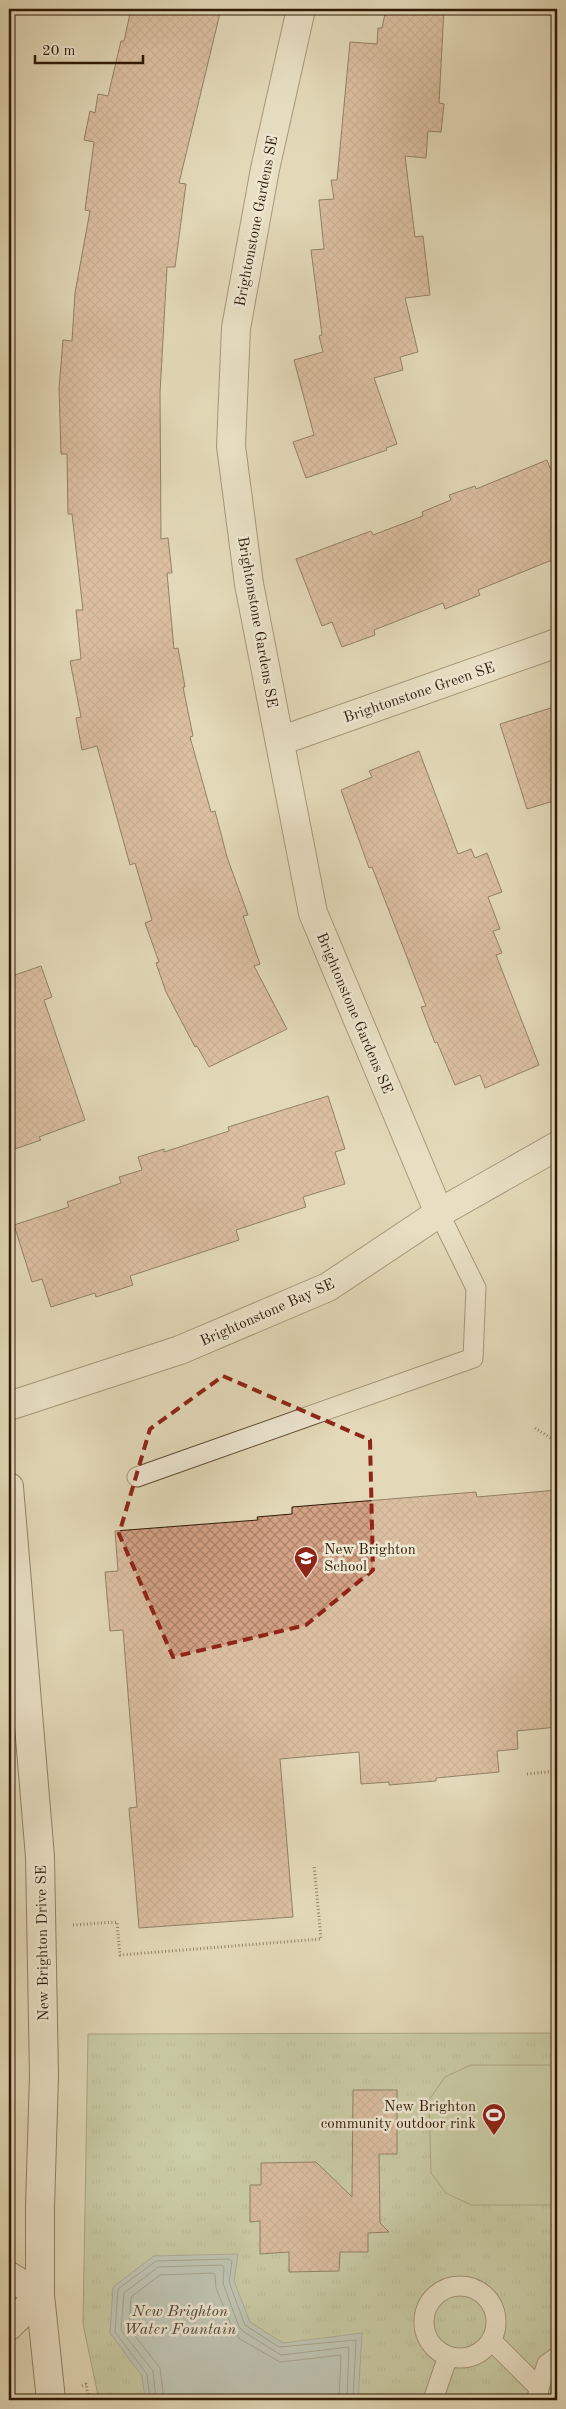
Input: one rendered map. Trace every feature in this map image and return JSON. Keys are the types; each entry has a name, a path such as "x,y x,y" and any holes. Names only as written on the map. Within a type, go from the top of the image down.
{"street":[{"name":"Brightonstone Gardens SE","path":"301,9 265,169 236,328 231,446 249,584 313,913 439,1213"},
{"name":"Brightonstone Green SE","path":"280,741 557,643"},
{"name":"Brightonstone Bay SE","path":"9,1406 180,1350 328,1287 439,1213 557,1146"},
{"name":"New Brighton Drive SE","path":"9,1487 40,1857 44,2075 40,2207 40,2295 51,2400"},
{"path":"9,2276 40,2295 9,2326"}],"lane":[{"path":"136,1477 472,1358 476,1288 439,1213"},
{"path":"463,2287 474,2289 484,2295 491,2304 495,2315 495,2328 491,2340 483,2349 472,2356 460,2358 448,2356 437,2350 429,2340 424,2329 427,2307 442,2291 463,2287"},
{"path":"491,2340 538,2394"},
{"path":"433,2400 448,2356"},
{"path":"538,2394 548,2364 557,2357"}],"path":[{"path":"535,1428 557,1442"},
{"path":"527,1774 557,1772"},
{"path":"70,1926 117,1922 120,1955 320,1939 314,1865"}],"highlighted area":[{"path":"223,1376 370,1440 373,1570 306,1625 173,1657 119,1534 150,1429"}],"green space":[{"path":"557,2033 557,2400 99,2400 83,2324 88,2034"},
{"name":"New Brighton community outdoor rink","path":"471,2065 557,2065 557,2205 471,2205 446,2193 431,2173 429,2100 445,2077"}],"water":[{"name":"New Brighton Water Fountain","path":"238,2254 234,2281 250,2322 283,2343 362,2333 358,2400 145,2400 142,2376 110,2333 113,2287 154,2256"}],"building":[{"path":"131,9 221,9 179,183 186,184 175,267 167,267 160,393 161,539 168,538 172,573 167,573 174,649 178,648 185,687 183,687 193,736 190,737 211,812 215,811 227,857 248,915 243,916 260,964 254,966 287,1029 209,1067 197,1046 195,1047 166,992 156,963 159,962 145,923 152,920 135,863 130,865 97,746 82,750 76,718 81,717 70,661 81,659 76,610 83,610 72,514 68,514 67,454 61,454 59,388 63,340 72,341 75,293 90,211 85,210 94,142 84,140 90,111 95,113 98,94 108,96"},
{"path":"386,9 444,9 439,103 444,104 441,132 428,131 426,158 405,156 415,237 423,236 430,295 405,298 418,352 400,357 403,370 374,378 397,444 386,448 387,450 306,478 293,442 314,435 294,360 323,352 319,336 322,335 311,250 324,249 319,200 334,199 331,180 337,180 350,42 377,44 378,28 382,28"},
{"path":"547,460 550,468 557,465 557,558 478,590 480,595 445,609 443,603 374,630 375,635 342,647 332,622 322,626 296,559 371,531 373,535 423,516 422,512 451,500 449,495 475,486 476,489"},
{"path":"557,706 557,800 527,809 500,724"},
{"path":"419,751 458,854 471,849 475,858 487,853 502,892 488,897 500,929 493,931 502,953 496,955 539,1065 485,1088 480,1075 455,1085 437,1042 435,1043 421,1007 426,1006 372,867 369,868 341,790 372,777 369,771"},
{"path":"41,966 52,997 44,1000 85,1120 39,1137 41,1140 9,1151 9,977"},
{"path":"328,1096 345,1149 335,1152 345,1184 303,1197 306,1207 236,1230 239,1240 130,1276 133,1285 96,1297 95,1293 51,1307 42,1279 32,1282 14,1225 69,1207 67,1202 121,1183 119,1177 142,1170 138,1157 164,1149 164,1152 229,1131 228,1127"},
{"path":"557,1490 557,1727 517,1731 518,1749 497,1751 499,1772 436,1778 436,1781 389,1785 389,1782 361,1784 359,1752 280,1759 293,1917 139,1928 129,1808 137,1807 123,1630 110,1631 105,1572 118,1571 115,1531 258,1520 257,1517 292,1514 292,1507 476,1492 477,1497"},
{"path":"353,2090 397,2090 397,2154 379,2154 380,2223 389,2232 368,2233 368,2252 340,2252 339,2271 289,2272 289,2252 260,2254 260,2221 250,2222 250,2185 261,2185 261,2163 316,2162 352,2197"}],"place":[{"name":"New Brighton School","path":"306,1579"},
{"name":"New Brighton community outdoor rink","path":"494,2136"}]}
